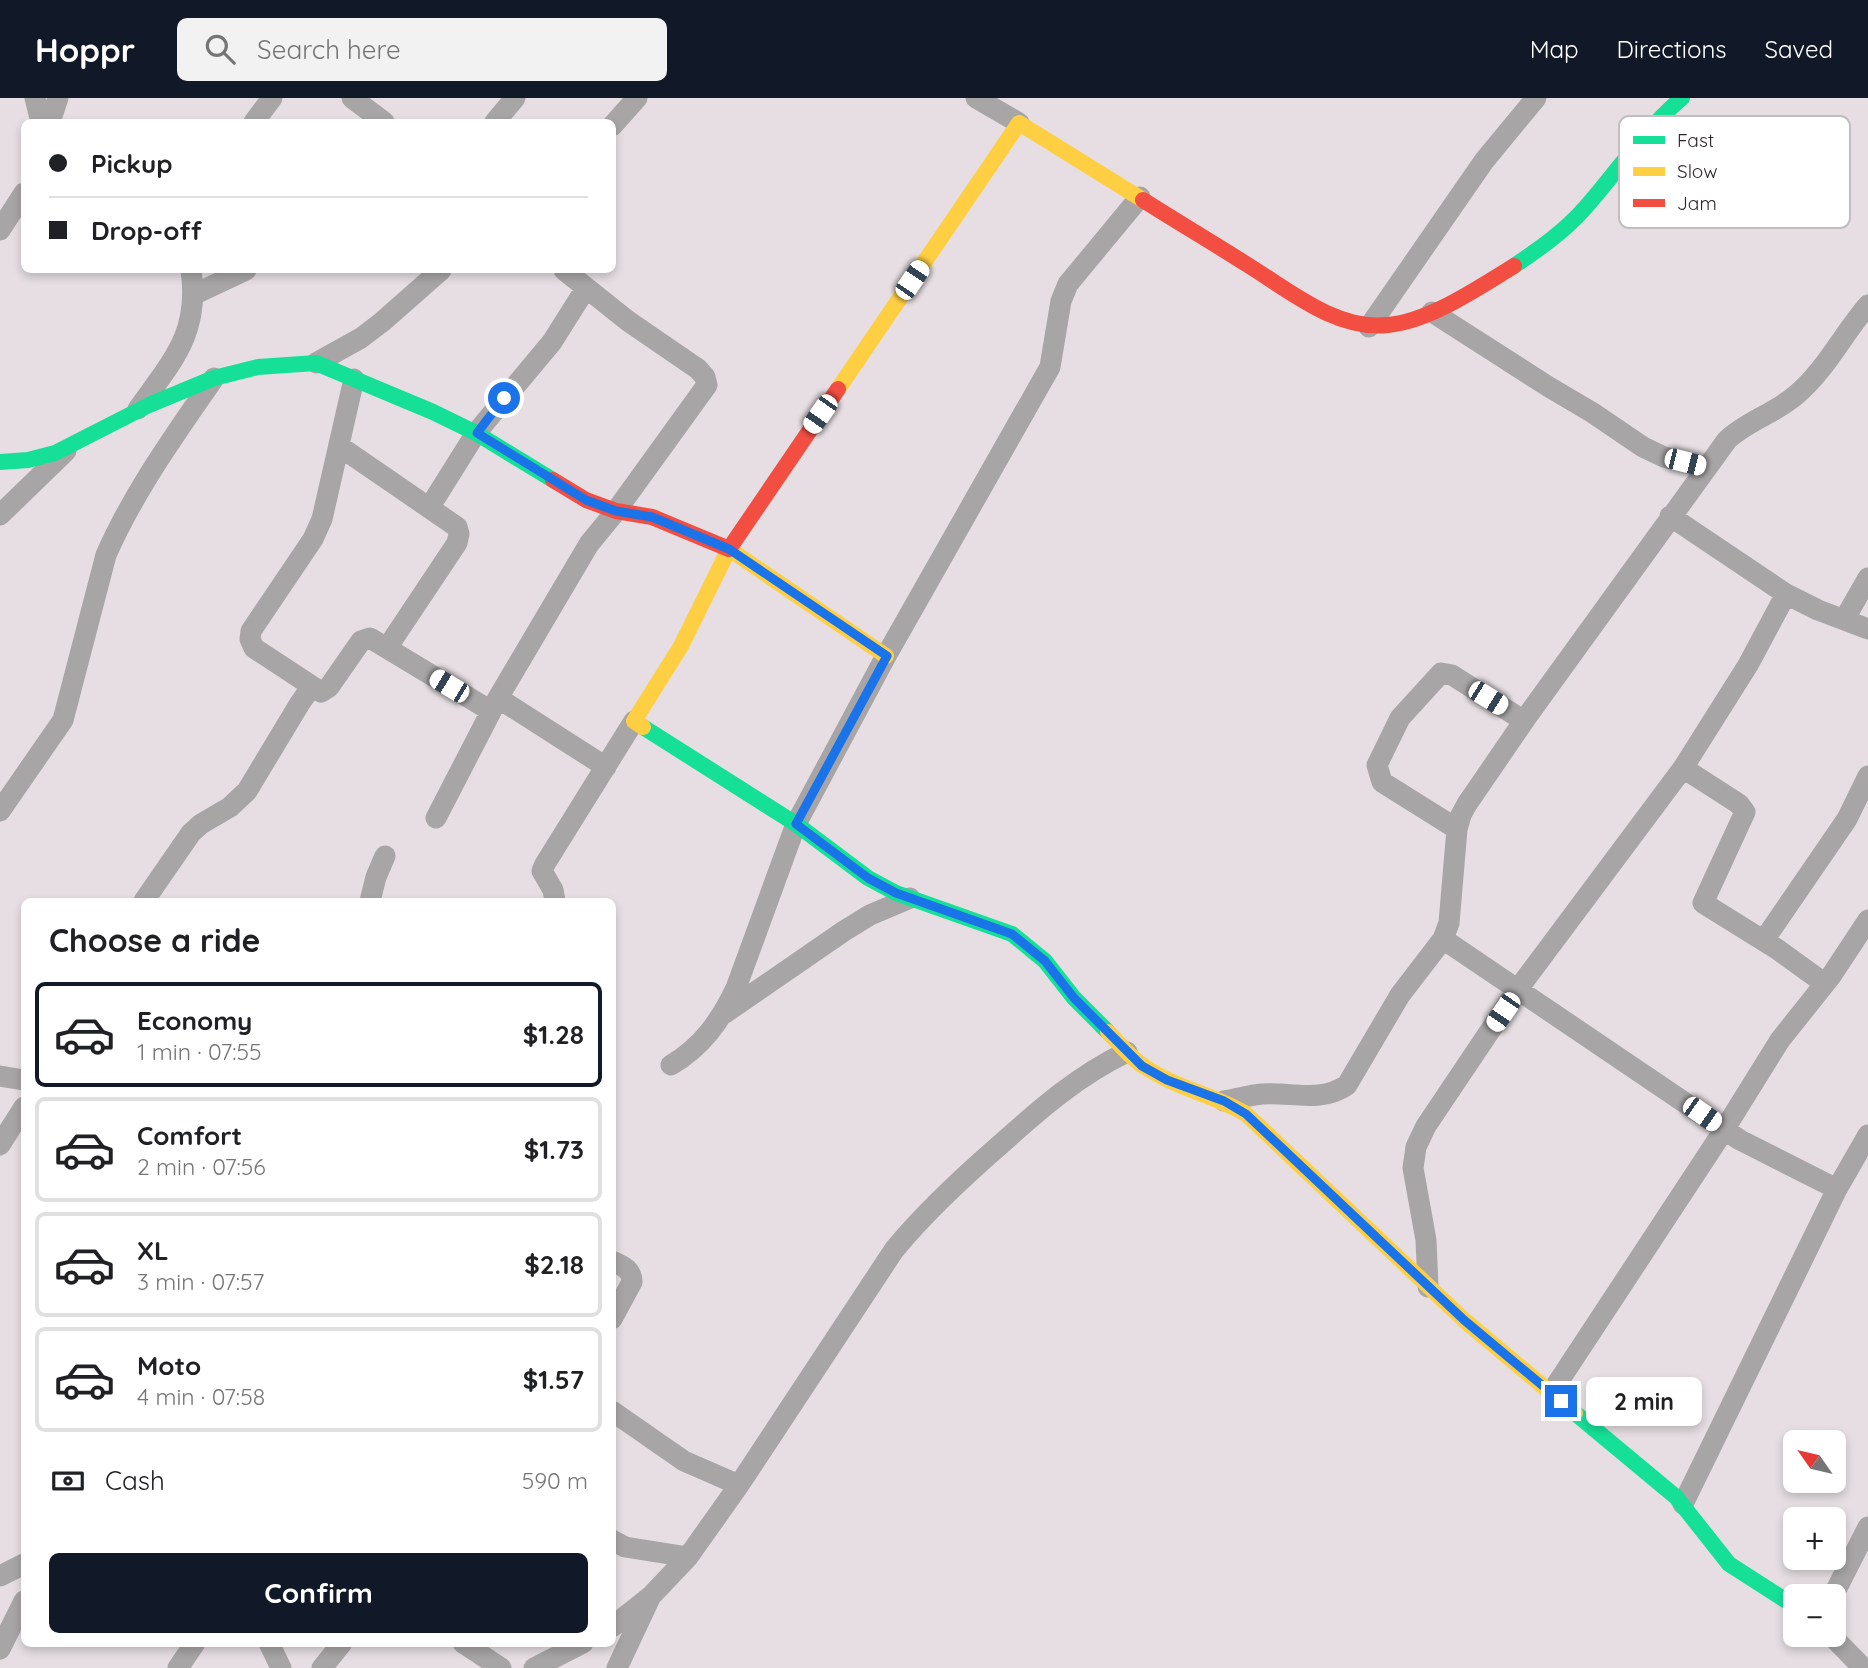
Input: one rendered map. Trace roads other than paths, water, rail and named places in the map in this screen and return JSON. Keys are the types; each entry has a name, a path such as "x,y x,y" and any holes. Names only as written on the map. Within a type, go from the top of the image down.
{"street":[{"path":"35,98 40,119"},
{"path":"51,119 58,98"},
{"path":"256,119 272,98"},
{"path":"352,98 377,119"},
{"path":"498,119 515,98"},
{"path":"616,122 637,98"},
{"path":"976,98 1309,303 1341,319 1369,327 1393,325 1432,312 1522,261 1556,236 1582,211 1619,164"},
{"path":"1369,327 1484,161 1536,98"},
{"path":"1656,116 1667,102"},
{"path":"554,898 542,871 545,864 681,646 729,549 1018,123"},
{"path":"671,1065 687,1056 724,1014 796,824 1050,367 1061,301 1068,284 1140,197"},
{"path":"0,230 21,198"},
{"path":"135,412 182,346 191,321 195,294 192,273"},
{"path":"195,294 240,273"},
{"path":"0,462 28,460 55,453 135,412 214,379 258,367 316,363 372,330 438,273"},
{"path":"436,818 494,705 589,544 707,385 705,377 698,369 628,321 568,273"},
{"path":"429,508 477,433 552,342 586,288"},
{"path":"1224,1101 1261,1094 1323,1096 1337,1093 1347,1086 1400,995 1443,939 1449,923 1457,829 1467,804 1670,516 1727,440 1739,429 1795,396 1810,381 1868,305"},
{"path":"1432,312 1593,412 1643,447 1664,457 1706,467"},
{"path":"316,363 477,433 586,500 616,511 652,517 729,549 887,656"},
{"path":"0,811 64,720 106,555 117,530 161,457 214,379"},
{"path":"354,379 322,519 313,539 251,631 250,639 254,648 321,692 325,691 365,639 370,638 606,767"},
{"path":"0,515 71,446"},
{"path":"339,446 457,527 459,534 457,543 387,649"},
{"path":"1670,516 1786,594 1868,629"},
{"path":"1843,620 1868,578"},
{"path":"1428,1287 1426,1240 1413,1168 1416,1147 1426,1126 1518,989 1683,768 1748,665 1786,594"},
{"path":"1457,829 1382,782 1377,765 1394,728 1441,673 1452,676 1524,721"},
{"path":"146,898 191,833 230,807 247,791 312,686"},
{"path":"634,721 796,824 868,878 910,898 1012,934 1027,945 1045,961 1074,998 1142,1066 1167,1080 1224,1101 1246,1114 1464,1320 1683,1504 1729,1564 1783,1598"},
{"path":"1683,768 1739,804 1745,812 1703,903 1764,940 1824,984"},
{"path":"1764,940 1847,819 1866,784"},
{"path":"371,898 385,856"},
{"path":"724,1014 852,925 910,898"},
{"path":"1551,1393 1780,1040 1824,984 1868,920"},
{"path":"1443,939 1724,1130 1767,1156 1837,1189"},
{"path":"616,1624 651,1596 688,1557 739,1485 894,1250 923,1214 1032,1116 1081,1077 1128,1052"},
{"path":"0,1076 21,1080"},
{"path":"0,1144 21,1112"},
{"path":"1683,1504 1837,1189 1866,1141"},
{"path":"616,1263 628,1269 632,1275 632,1282 616,1312"},
{"path":"616,1413 684,1461 739,1485"},
{"path":"1839,1584 1868,1527"},
{"path":"616,1542 625,1547 688,1557"},
{"path":"0,1576 21,1566"},
{"path":"617,1668 651,1596"},
{"path":"0,1649 21,1607"},
{"path":"178,1668 192,1647"},
{"path":"271,1647 281,1668"},
{"path":"322,1668 339,1647"},
{"path":"469,1647 501,1668"},
{"path":"534,1668 575,1647"},
{"path":"1843,1647 1863,1668"}]}
